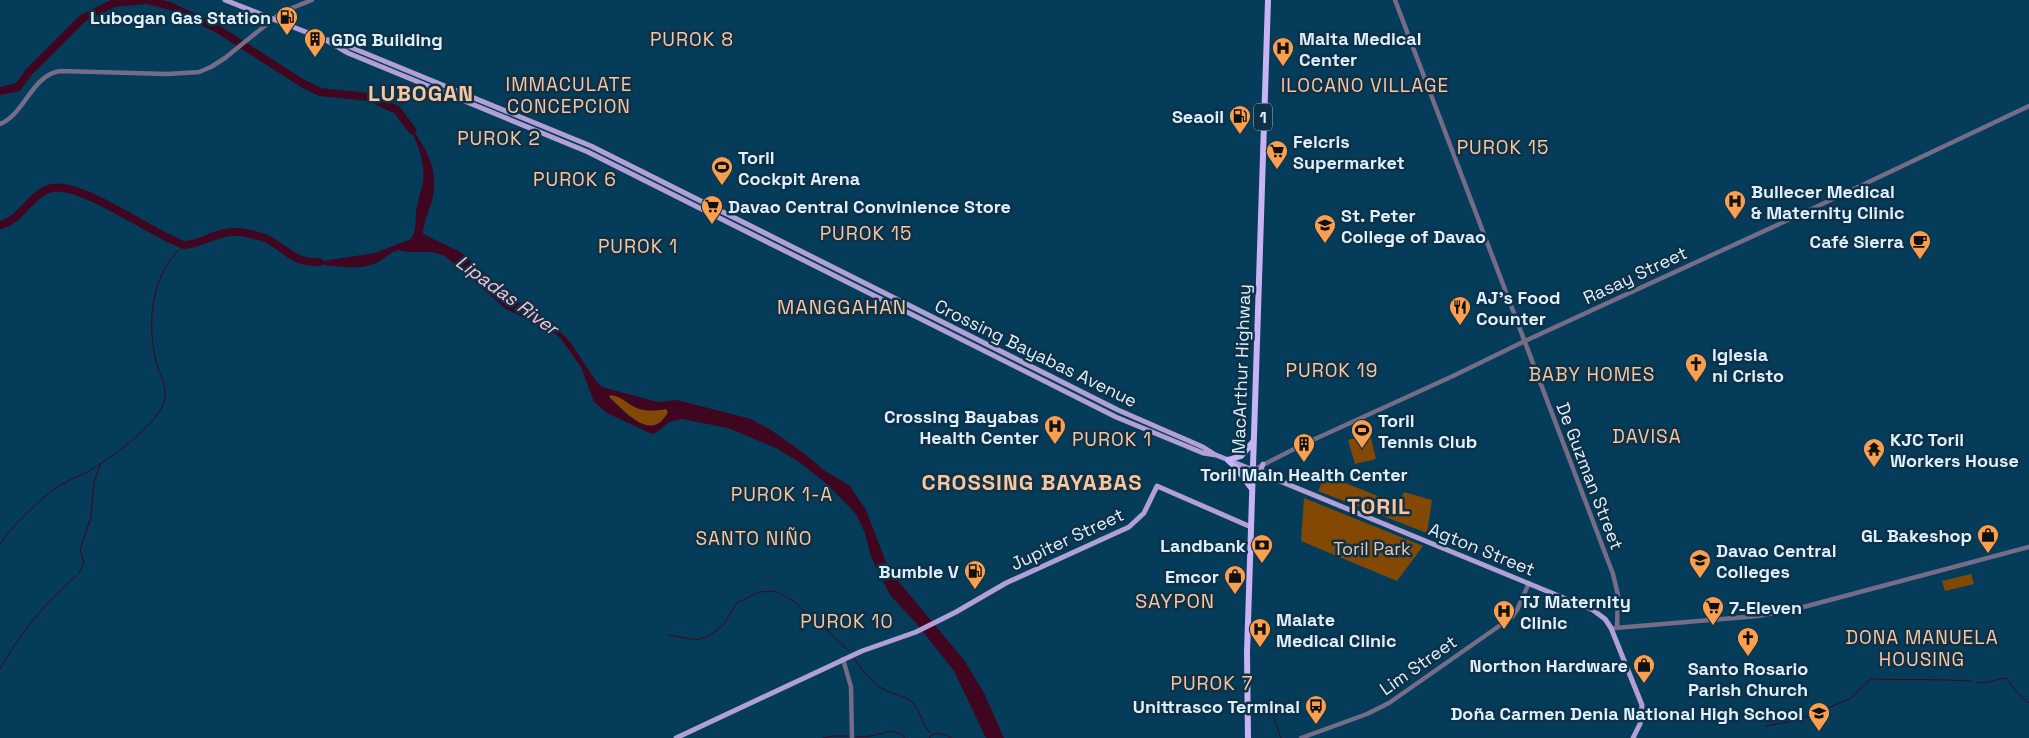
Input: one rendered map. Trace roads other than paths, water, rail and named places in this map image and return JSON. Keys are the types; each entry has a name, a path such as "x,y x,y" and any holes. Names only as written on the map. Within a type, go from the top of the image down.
{"highway":[{"name":"MacArthur Highway","path":"1248,738 1246,697 1268,0"},
{"path":"1252,489 1228,460 1241,456 1254,441"}],"main road":[{"name":"Crossing Bayabas Avenue","path":"225,0 326,40 348,53 588,152 1116,416 1203,453 1216,455 1253,470"},
{"path":"1263,464 1261,470 1265,474"},
{"name":"Agton Street","path":"1253,470 1593,610 1614,628"},
{"name":"Jupiter Street","path":"676,738 842,660 916,632 1006,584 1129,528 1144,513 1157,486 1251,526"},
{"path":"1614,628 1642,705 1640,724 1633,738"}],"street":[{"path":"0,124 13,113 45,77 55,72 194,74 211,67 233,52 286,10 312,0"},
{"name":"De Guzman Street","path":"1395,0 1613,574 1618,595 1614,628"},
{"name":"Rasay Street","path":"1253,470 2029,106"},
{"path":"1614,628 1758,616 1796,609 2029,547"},
{"name":"Lim Street","path":"1301,738 1371,713 1400,696 1463,649 1512,617 1529,583"},
{"path":"842,660 851,687 852,736"}],"water":[{"path":"408,122 425,149 434,178 432,201 423,234 462,253 516,301 557,328 571,343 602,387 659,402 677,400 751,419 771,430 825,471 849,485 866,510 889,570 964,660 984,693 1004,738 986,738 954,671 916,623 890,595 871,557 865,533 856,514 827,484 799,462 776,448 728,428 682,419 669,422 652,434 607,413 594,402 581,367 561,339 552,331 506,309 443,255 432,252 398,250 377,263 367,266 342,267 310,263 375,253 411,239 415,229 424,174 420,151","holes":["610,395 640,409 653,411 666,409 668,412 662,421 654,425 647,425 630,417 609,397"]}],"waterway":[{"name":"Lipadas River","path":"0,91 18,87 29,72 83,18 114,3 146,0"},
{"name":"Lipadas River","path":"147,0 170,6 216,28 302,83 320,92 369,97 397,110 412,130"},
{"path":"0,225 14,218 44,191 52,188 65,188 98,200 184,245 197,243 225,233 241,232 267,239 297,258 310,262 319,262"},
{"path":"0,544 18,522 53,490 87,472 130,443 149,424 163,405 165,393 163,381 156,363 153,342 152,312 154,296 165,268 184,245"},
{"path":"79,574 84,563 80,550 91,517 94,482 101,463"},
{"path":"0,669 34,619 76,576"},
{"path":"668,635 696,640 709,636 723,625 737,603 759,592 775,591 795,602 815,623 828,631 849,651"},
{"path":"854,658 875,683 887,691 908,699 914,704 926,728 932,734"},
{"path":"1977,682 1986,683 2006,678 2019,695 2029,703"},
{"path":"1766,726 1798,720 1850,699 1871,679 1971,681"},
{"path":"1272,711 1281,738"},
{"path":"853,736 866,737 897,732 905,738"},
{"path":"929,738 937,733 952,738"},
{"path":"823,738 849,736"}],"place":[{"name":"Lubogan Gas Station","path":"287,36"},
{"name":"GDG Building","path":"315,58"},
{"name":"Malta Medical Center","path":"1283,67"},
{"name":"Seaoil","path":"1240,135"},
{"name":"Felcris Supermarket","path":"1277,170"},
{"name":"Toril Cockpit Arena","path":"722,186"},
{"name":"Bullecer Medical & Maternity Clinic","path":"1735,220"},
{"name":"Davao Central Convinience Store","path":"712,225"},
{"name":"St. Peter College of Davao","path":"1325,244"},
{"name":"Café Sierra","path":"1920,260"},
{"name":"AJ's Food Counter","path":"1460,326"},
{"name":"Iglesia ni Cristo","path":"1696,383"},
{"name":"Crossing Bayabas Health Center","path":"1055,445"},
{"name":"Toril Tennis Club","path":"1362,449"},
{"name":"Toril Main Health Center","path":"1304,463"},
{"name":"KJC Toril Workers House","path":"1874,468"},
{"name":"GL Bakeshop","path":"1988,554"},
{"name":"Landbank","path":"1262,564"},
{"name":"Davao Central Colleges","path":"1700,579"},
{"name":"Bumble V","path":"975,590"},
{"name":"Emcor","path":"1235,595"},
{"name":"7-Eleven","path":"1713,626"},
{"name":"TJ Maternity Clinic","path":"1504,630"},
{"name":"Malate Medical Clinic","path":"1260,648"},
{"name":"Santo Rosario Parish Church","path":"1748,657"},
{"name":"Northon Hardware","path":"1644,684"},
{"name":"Unittrasco Terminal","path":"1316,725"},
{"name":"Doña Carmen Denia National High School","path":"1819,732"}],"district":[{"name":"PUROK 8","path":"692,39"},
{"name":"ILOCANO VILLAGE","path":"1365,85"},
{"name":"LUBOGAN","path":"421,93"},
{"name":"IMMACULATE CONCEPCION","path":"569,95"},
{"name":"PUROK 2","path":"499,138"},
{"name":"PUROK 15","path":"1503,147"},
{"name":"PUROK 6","path":"575,179"},
{"name":"PUROK 15","path":"866,233"},
{"name":"PUROK 1","path":"638,246"},
{"name":"MANGGAHAN","path":"842,307"},
{"name":"PUROK 19","path":"1332,370"},
{"name":"BABY HOMES","path":"1592,374"},
{"name":"DAVISA","path":"1647,436"},
{"name":"PUROK 1","path":"1112,439"},
{"name":"CROSSING BAYABAS","path":"1032,482"},
{"name":"PUROK 1-A","path":"782,494"},
{"name":"TORIL","path":"1379,506"},
{"name":"SANTO NIÑO","path":"754,538"},
{"name":"SAYPON","path":"1175,601"},
{"name":"PUROK 10","path":"847,621"},
{"name":"DONA MANUELA HOUSING","path":"1922,648"},
{"name":"PUROK 7","path":"1212,683"}],"park label":[{"name":"Toril Park","path":"1372,548"}]}
